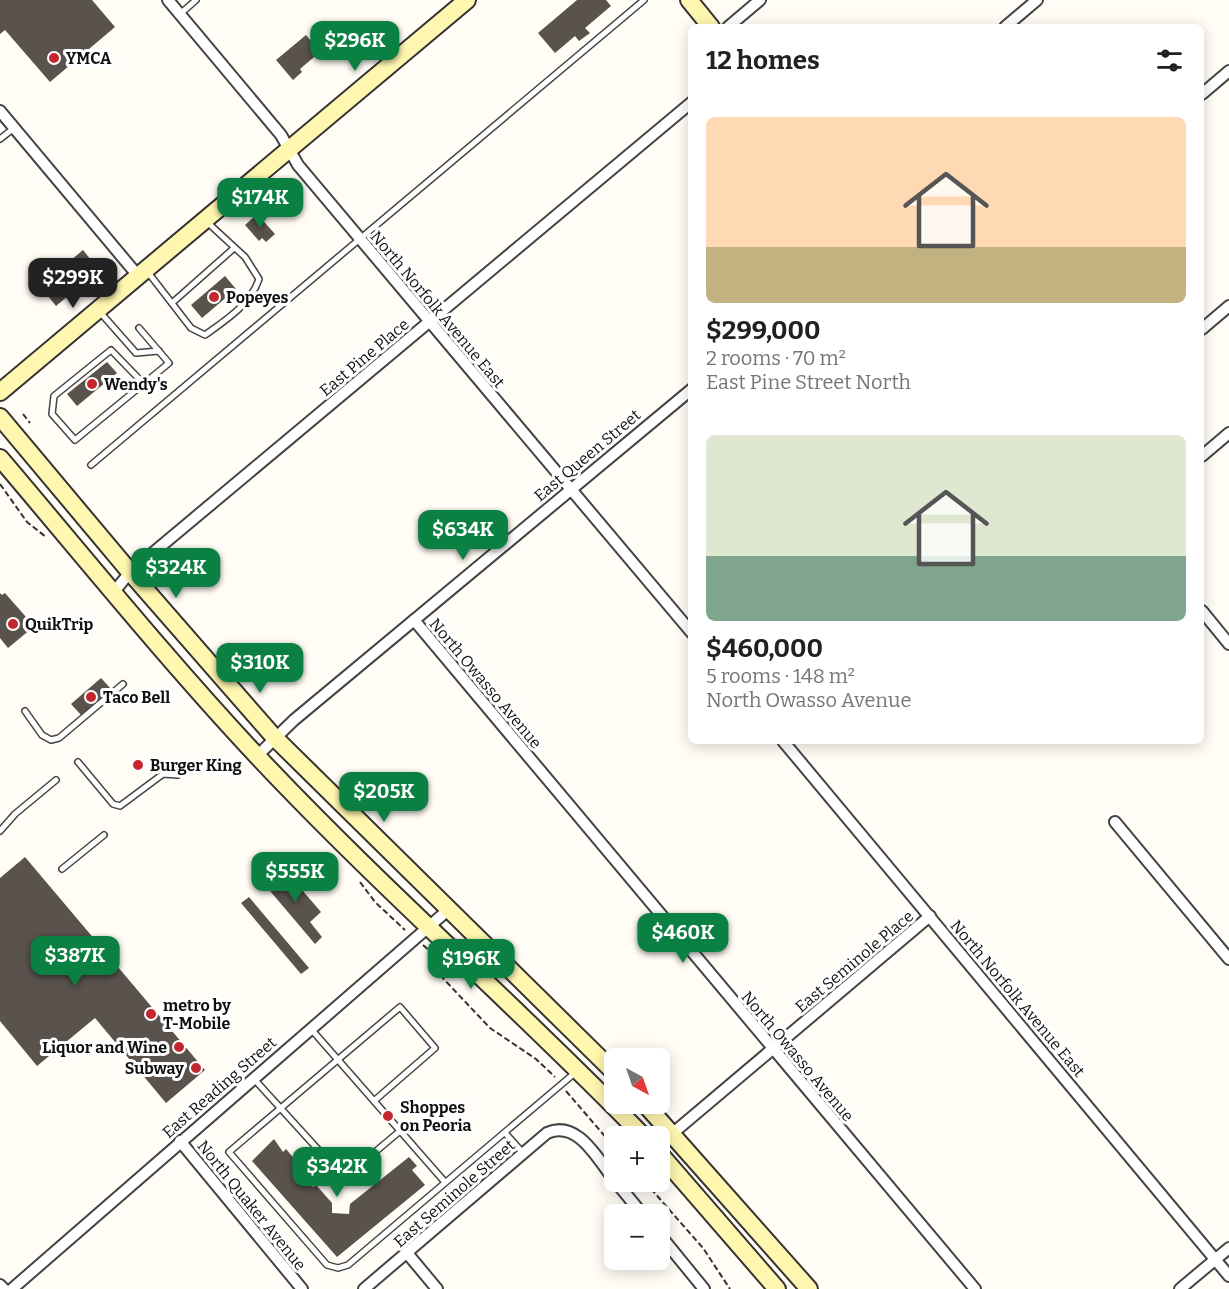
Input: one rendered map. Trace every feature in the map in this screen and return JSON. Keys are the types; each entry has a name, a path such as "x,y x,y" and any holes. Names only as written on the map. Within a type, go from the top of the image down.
{"main road":[{"path":"0,392 467,0"},
{"path":"689,0 709,24"},
{"path":"0,417 130,572 274,737 604,1062"},
{"path":"0,458 257,756 347,848 579,1070 633,1126"},
{"path":"655,1114 809,1289"},
{"path":"670,1166 777,1289"}],"street":[{"name":"North Norfolk Avenue East","path":"168,0 281,135 298,165 688,628"},
{"path":"732,24 760,0"},
{"path":"1009,24 1037,0"},
{"path":"1204,92 1229,71"},
{"name":"East Pine Place","path":"114,592 130,572 688,105"},
{"path":"0,111 143,274"},
{"path":"1204,327 1229,306"},
{"name":"East Queen Street","path":"257,756 274,737 688,392"},
{"path":"1204,454 1229,433"},
{"path":"1204,613 1229,644"},
{"name":"North Owasso Avenue","path":"414,620 975,1289"},
{"name":"North Norfolk Avenue East","path":"786,744 1229,1276"},
{"path":"1115,822 1229,959"},
{"name":"East Reading Street","path":"12,1289 448,910"},
{"name":"East Seminole Place","path":"670,1136 930,916"},
{"name":"East Seminole Street","path":"364,1289 547,1133 557,1128 575,1133 604,1169"},
{"name":"North Quaker Avenue","path":"180,1141 302,1289"},
{"path":"623,1192 634,1204"},
{"path":"670,1247 704,1289"},
{"path":"1180,1289 1229,1248"},
{"path":"407,1253 437,1289"},
{"path":"0,1285 4,1289"}],"lane":[{"path":"180,14 196,0"},
{"path":"91,465 644,0"},
{"path":"0,139 14,128"},
{"path":"143,274 172,303 191,328 205,335 226,320 254,294 259,279 245,257 233,249 206,221"},
{"path":"172,303 233,249"},
{"path":"99,310 136,353 159,351"},
{"path":"139,328 169,363 144,384 75,440 52,414 54,396 108,352 115,351 144,384"},
{"path":"25,711 42,735 51,740 59,738 123,684"},
{"path":"78,762 113,804 120,806 163,774 178,775"},
{"path":"0,831 15,814 56,780"},
{"path":"62,869 104,835"},
{"path":"374,1101 435,1048 400,1007 229,1152 327,1265 338,1268 348,1265 444,1181 579,1070"},
{"path":"310,1028 444,1181"},
{"path":"253,1078 344,1178 400,1131"},
{"path":"505,1133 523,1153"}],"path":[{"path":"22,414 30,423"},
{"path":"0,484 27,522 52,542"},
{"path":"654,1192 703,1248 730,1289"}],"building":[{"name":"YMCA","path":"0,0 92,0 115,27 50,82 5,30 0,34"},
{"path":"577,0 606,0 611,6 585,28 590,33 579,41 575,36 555,53 538,33"},
{"path":"306,35 320,52 300,69 302,72 293,80 276,60"},
{"path":"257,214 275,234 266,242 262,238 259,241 245,225"},
{"path":"83,250 99,270 56,306 40,286"},
{"name":"Popeyes","path":"225,276 236,289 202,318 191,305"},
{"name":"Wendy's","path":"107,362 117,373 77,406 67,394"},
{"name":"QuikTrip","path":"0,593 2,595 5,593 26,617 23,620 31,629 8,648 0,638"},
{"name":"Taco Bell","path":"101,678 111,689 81,715 71,704"},
{"path":"25,857 205,1070 166,1103 95,1018 37,1066 0,1021 0,878"},
{"path":"284,869 321,912 310,922 322,937 315,944 265,885"},
{"path":"249,897 309,968 301,974 241,903"},
{"path":"274,1139 283,1152 286,1149 297,1162 294,1165 313,1187 316,1185 332,1203 332,1213 349,1214 350,1204 409,1157 417,1166 412,1170 425,1185 337,1257 252,1161"}],"place":[{"name":"YMCA","path":"54,58"},
{"name":"Popeyes","path":"214,297"},
{"name":"Wendy's","path":"92,384"},
{"name":"QuikTrip","path":"13,624"},
{"name":"Taco Bell","path":"91,697"},
{"name":"Burger King","path":"138,765"},
{"name":"metro by T-Mobile","path":"151,1014"},
{"name":"Liquor and Wine","path":"179,1047"},
{"name":"Subway","path":"196,1068"},
{"name":"Shoppes on Peoria","path":"388,1116"}]}
